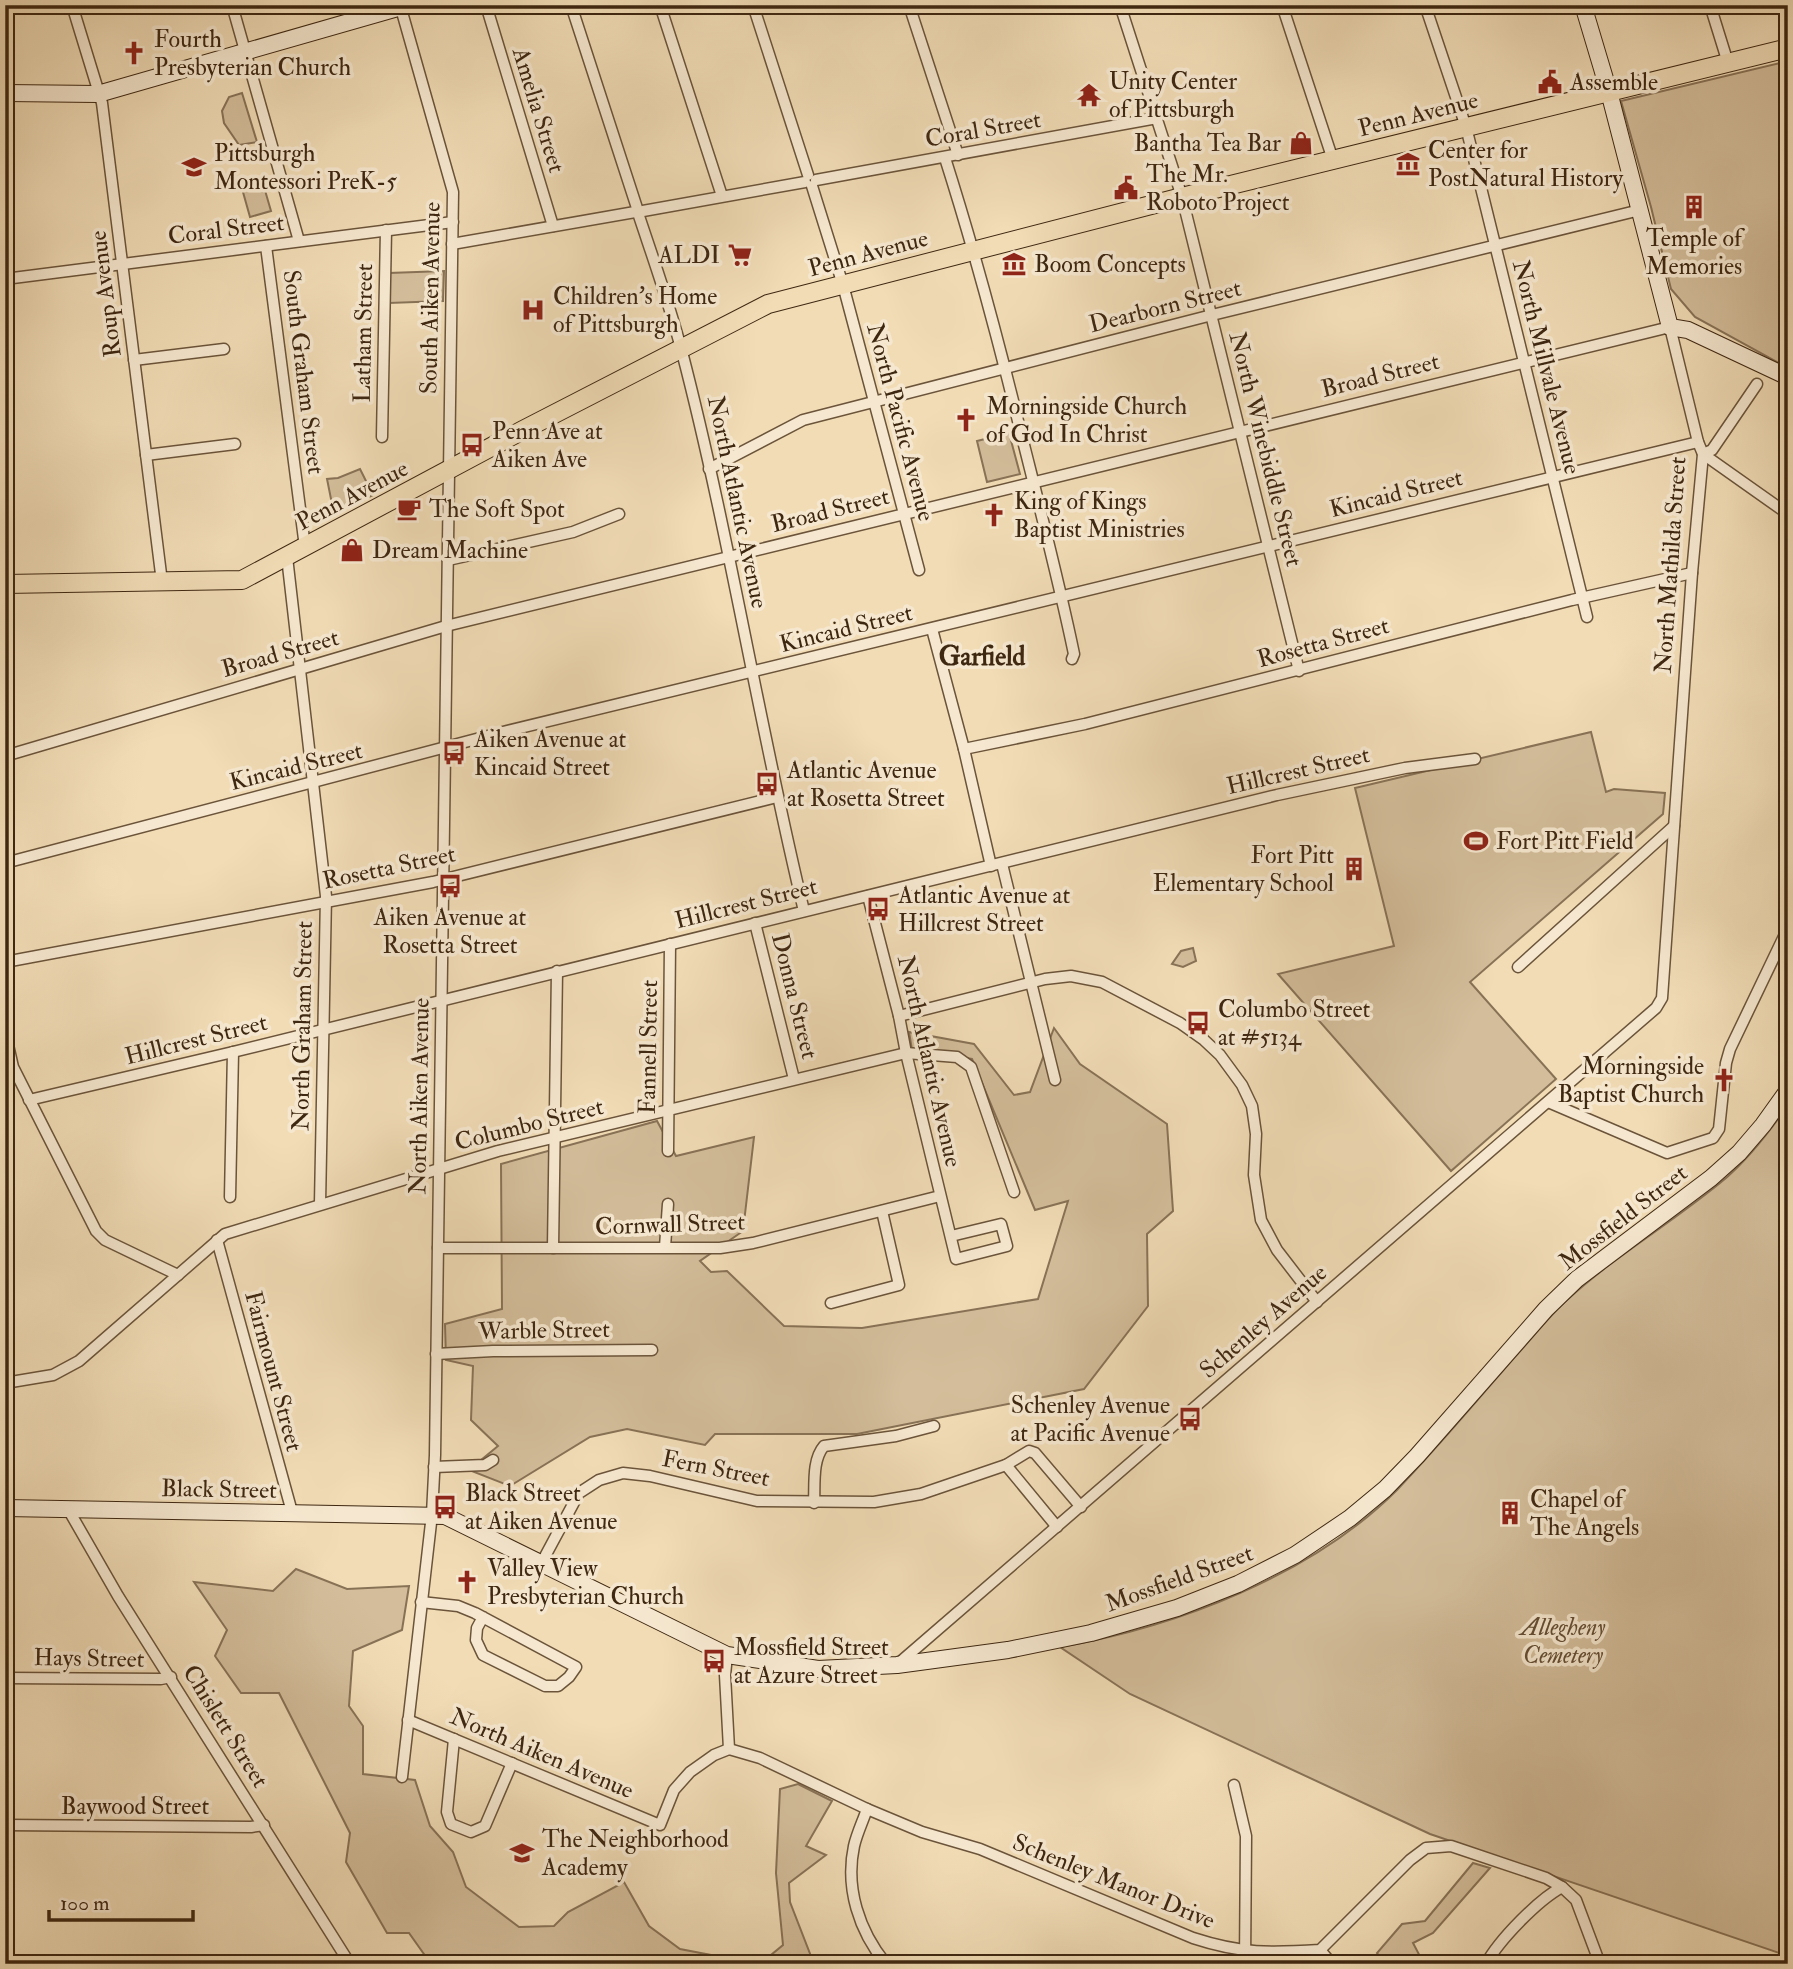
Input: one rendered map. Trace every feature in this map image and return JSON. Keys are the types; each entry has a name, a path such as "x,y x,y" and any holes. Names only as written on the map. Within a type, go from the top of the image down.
{"main road":[{"name":"Penn Avenue","path":"5,584 242,580 523,430 768,304 1182,197 1788,48"}],"street":[{"name":"Roup Avenue","path":"72,5 102,103 162,582"},
{"name":"South Graham Street","path":"232,5 299,241"},
{"name":"Amelia Street","path":"486,5 553,226"},
{"name":"North Atlantic Avenue","path":"571,5 681,349 804,911"},
{"path":"660,5 722,196"},
{"name":"North Pacific Avenue","path":"753,5 844,285 919,570"},
{"path":"909,5 958,155"},
{"name":"North Winebiddle Street","path":"1120,5 1182,197 1299,671"},
{"path":"1282,5 1333,160"},
{"name":"North Millvale Avenue","path":"1425,5 1466,127 1587,617"},
{"name":"North Mathilda Street","path":"1583,5 1609,92 1703,454 1662,998 1656,1008"},
{"path":"1710,5 1728,63"},
{"path":"5,93 98,94 403,6"},
{"name":"South Aiken Avenue","path":"403,6 453,192 448,472"},
{"name":"Coral Street","path":"452,244 1157,118"},
{"path":"944,158 974,250 1005,368 1062,596 1074,654 1072,659"},
{"name":"Dearborn Street","path":"709,469 803,420 1212,315 1640,210"},
{"name":"Coral Street","path":"5,279 453,222"},
{"name":"Latham Street","path":"382,437 386,230"},
{"name":"South Graham Street","path":"266,246 305,547"},
{"path":"1670,327 1688,330 1788,377"},
{"name":"Broad Street","path":"5,756 446,626 1670,327"},
{"path":"134,360 224,349"},
{"path":"1703,454 1712,450 1758,384"},
{"name":"Kincaid Street","path":"5,863 445,748 1698,442"},
{"path":"146,455 235,444"},
{"path":"1703,454 1788,514"},
{"name":"North Aiken Avenue","path":"402,1777 432,1514 434,1467 449,560 448,472"},
{"path":"449,560 573,532 619,514"},
{"name":"North Graham Street","path":"287,557 326,903 320,1204"},
{"name":"Rosetta Street","path":"964,749 1085,724 1692,573"},
{"path":"932,629 1055,1080"},
{"name":"Hillcrest Street","path":"29,1100 1336,782 1405,768 1475,759"},
{"name":"Rosetta Street","path":"5,962 443,879 777,797"},
{"path":"1518,967 1674,826"},
{"name":"North Atlantic Avenue","path":"868,895 956,1259 1007,1246 1001,1224 951,1236"},
{"name":"Donna Street","path":"755,923 794,1079"},
{"path":"1548,1102 1667,1153 1713,1138 1720,1129 1726,1063 1730,1049 1786,934"},
{"name":"Fannell Street","path":"668,1151 670,944"},
{"path":"552,1248 557,971"},
{"path":"899,1016 1030,983 1070,976 1102,982 1180,1023 1220,1055 1242,1085 1252,1106 1256,1134 1254,1175 1262,1220 1277,1250 1317,1302"},
{"name":"Schenley Avenue","path":"897,1665 1656,1008"},
{"path":"5,1032 13,1067 96,1231 105,1240 178,1275"},
{"path":"230,1197 233,1052"},
{"name":"Columbo Street","path":"5,1383 52,1375 79,1362 225,1234 498,1151 906,1054 957,1057 971,1067 1014,1192"},
{"name":"Mossfield Street","path":"432,1514 445,1516 542,1562 727,1655 818,1669 897,1665 1008,1650 1137,1621 1238,1584 1295,1555 1350,1518 1385,1489 1417,1456 1546,1309 1577,1279 1711,1178 1739,1153 1788,1090"},
{"name":"Cornwall Street","path":"438,1248 720,1248 753,1243 940,1196"},
{"path":"665,1247 668,1204"},
{"path":"831,1303 899,1285 882,1212"},
{"name":"Fairmount Street","path":"217,1240 292,1512"},
{"name":"Warble Street","path":"436,1353 493,1350 652,1350"},
{"path":"814,1503 818,1453 824,1446 896,1436 934,1426"},
{"name":"Fern Street","path":"542,1562 579,1493 599,1480 623,1473 650,1476 757,1502 874,1502 921,1494 963,1481 1006,1465 1029,1451 1035,1454 1081,1507"},
{"path":"434,1467 485,1465 493,1460"},
{"path":"1006,1465 1057,1527"},
{"name":"Black Street","path":"5,1508 432,1514"},
{"name":"Chislett Street","path":"68,1509 118,1596 171,1676 349,1964"},
{"path":"421,1602 458,1606 483,1617 576,1667 569,1677 558,1685 545,1686 483,1655 476,1640 477,1628 483,1617"},
{"path":"727,1655 725,1675 729,1749"},
{"name":"Hays Street","path":"5,1678 161,1679 171,1676"},
{"name":"North Aiken Avenue","path":"408,1720 660,1825 674,1790 690,1772 714,1755 729,1749"},
{"path":"454,1739 447,1812 452,1824 471,1832 485,1826 512,1763"},
{"name":"Schenley Manor Drive","path":"729,1749 760,1758 922,1832 980,1849 1193,1938 1224,1948 1265,1953 1320,1950"},
{"path":"1234,1785 1246,1836 1245,1964"},
{"path":"867,1809 854,1844 851,1875 855,1904 865,1934 886,1964"},
{"name":"Baywood Street","path":"5,1825 264,1825"},
{"path":"1332,1964 1320,1950 1410,1860 1426,1848 1451,1846 1546,1878 1562,1887 1576,1900 1600,1964"},
{"path":"1486,1964 1493,1950 1549,1894 1562,1887"}],"green space":[{"path":"1788,61 1788,368 1695,317 1671,289 1621,101"},
{"path":"242,93 257,142 239,145 224,123 222,111 229,97"},
{"path":"262,180 271,211 250,217 241,185"},
{"path":"444,271 443,301 389,303 389,273"},
{"path":"1009,433 1020,474 987,482 977,441"},
{"path":"360,469 373,495 334,514 327,479 338,478"},
{"path":"1591,732 1606,792 1614,789 1665,793 1663,814 1470,982 1556,1079 1451,1171 1278,974 1394,946 1355,788"},
{"path":"1193,948 1196,961 1183,967 1172,964 1181,951"},
{"path":"1054,1028 1080,1064 1167,1124 1173,1211 1147,1234 1148,1306 1084,1389 857,1434 715,1434 705,1445 627,1429 590,1437 510,1486 469,1470 498,1446 471,1420 473,1366 446,1360 445,1324 502,1309 501,1164 657,1121 676,1156 754,1137 743,1231 700,1261 711,1272 727,1271 784,1326 862,1328 1038,1299 1068,1201 1035,1210 972,1059 912,1050 909,1032 974,1044 1014,1095 1030,1092"},
{"name":"Allegheny Cemetery","path":"1788,1105 1788,1956 1430,1834 1130,1694 1060,1647 1150,1626 1240,1593 1325,1548 1363,1520 1412,1474 1560,1307 1605,1268 1726,1178 1759,1143"},
{"path":"296,1569 347,1589 409,1586 402,1630 353,1651 349,1706 363,1726 363,1774 415,1780 430,1826 453,1852 466,1887 519,1927 554,1926 568,1912 624,1882 649,1926 680,1949 758,1964 431,1964 409,1933 387,1933 346,1862 350,1833 279,1693 241,1693 215,1656 227,1630 194,1582 273,1591"},
{"path":"798,1784 832,1801 806,1846 826,1855 789,1883 790,1902 814,1964 760,1964 783,1945 776,1873 780,1789"},
{"path":"1473,1863 1490,1868 1433,1933 1413,1943 1424,1964 1385,1964 1377,1953 1402,1924 1425,1921"}],"place":[{"name":"Fourth Presbyterian Church","path":"134,53"},
{"name":"Assemble","path":"1550,82"},
{"name":"Unity Center of Pittsburgh","path":"1089,95"},
{"name":"Bantha Tea Bar","path":"1301,143"},
{"name":"Center for PostNatural History","path":"1408,164"},
{"name":"Pittsburgh Montessori PreK-5","path":"194,167"},
{"name":"The Mr. Roboto Project","path":"1126,188"},
{"name":"Temple of Memories","path":"1694,207"},
{"name":"ALDI","path":"740,255"},
{"name":"Boom Concepts","path":"1014,264"},
{"name":"Children's Home of Pittsburgh","path":"533,310"},
{"name":"Morningside Church of God In Christ","path":"966,420"},
{"name":"Penn Ave at Aiken Ave","path":"472,445"},
{"name":"The Soft Spot","path":"409,509"},
{"name":"King of Kings Baptist Ministries","path":"994,515"},
{"name":"Dream Machine","path":"352,550"},
{"name":"Aiken Avenue at Kincaid Street","path":"454,753"},
{"name":"Atlantic Avenue at Rosetta Street","path":"767,784"},
{"name":"Fort Pitt Field","path":"1476,841"},
{"name":"Fort Pitt Elementary School","path":"1354,869"},
{"name":"Aiken Avenue at Rosetta Street","path":"450,886"},
{"name":"Atlantic Avenue at Hillcrest Street","path":"878,909"},
{"name":"Columbo Street at #5134","path":"1198,1023"},
{"name":"Morningside Baptist Church","path":"1724,1080"},
{"name":"Schenley Avenue at Pacific Avenue","path":"1190,1419"},
{"name":"Black Street at Aiken Avenue","path":"445,1507"},
{"name":"Chapel of The Angels","path":"1510,1513"},
{"name":"Valley View Presbyterian Church","path":"467,1582"},
{"name":"Mossfield Street at Azure Street","path":"714,1661"},
{"name":"The Neighborhood Academy","path":"522,1853"}],"district":[{"name":"Garfield","path":"982,656"}]}
